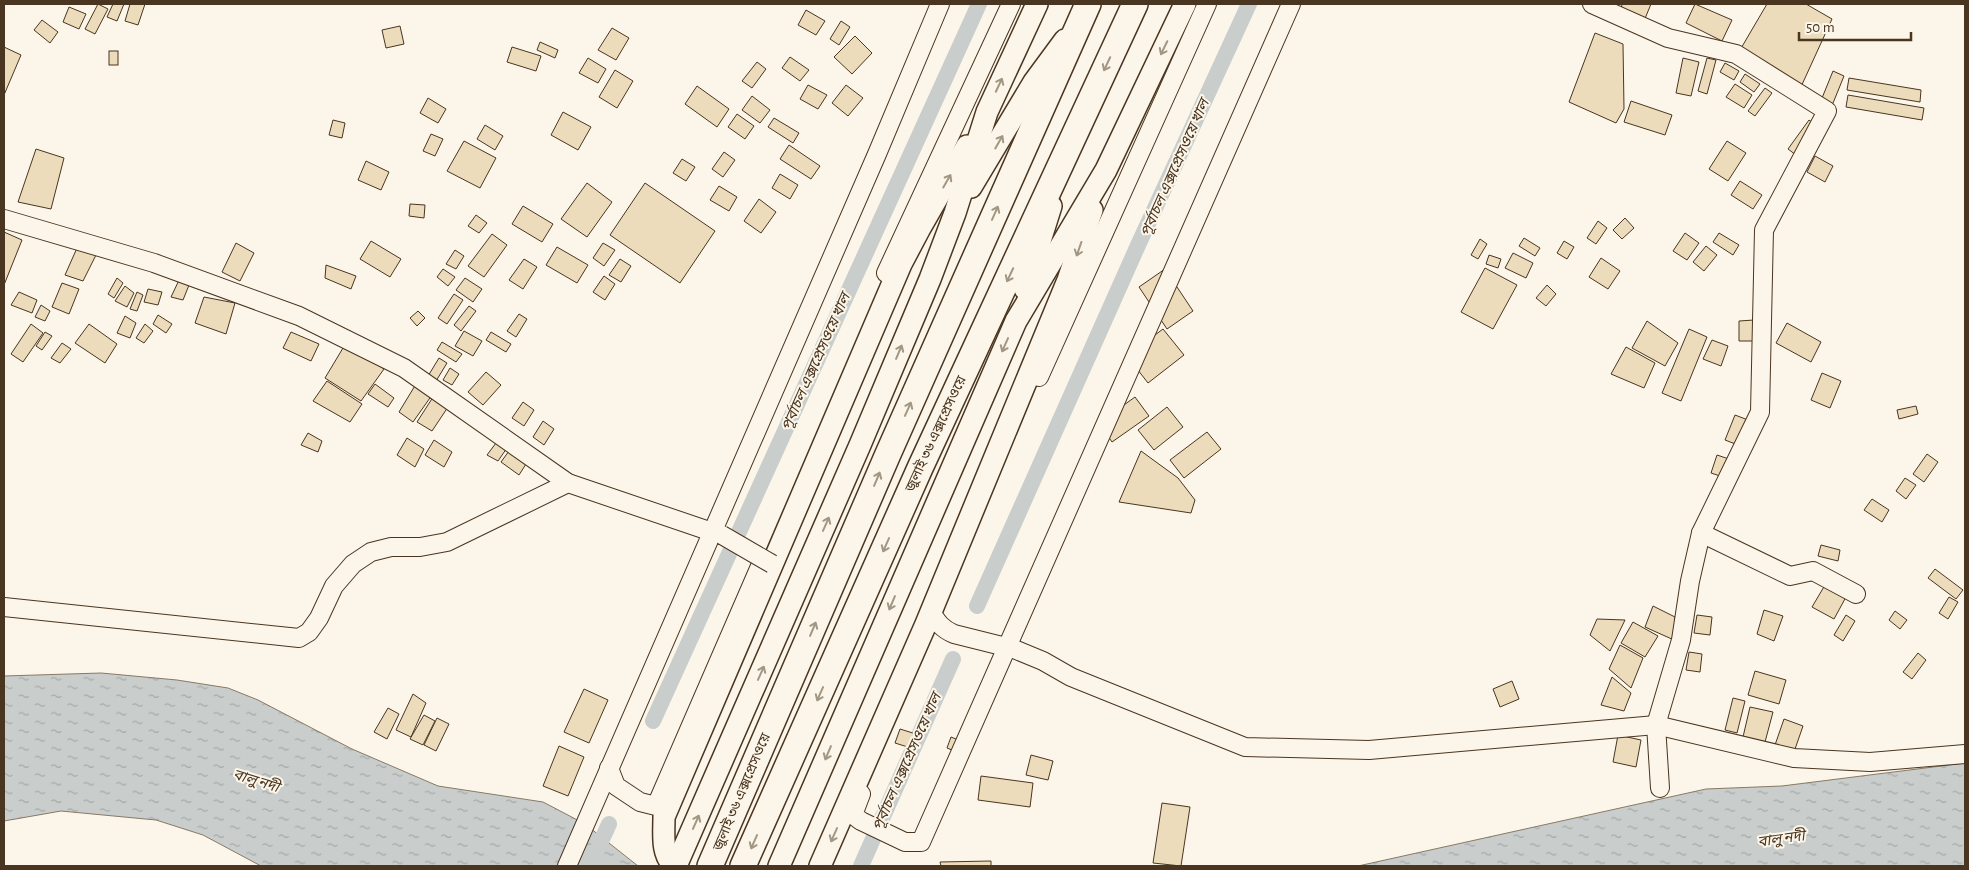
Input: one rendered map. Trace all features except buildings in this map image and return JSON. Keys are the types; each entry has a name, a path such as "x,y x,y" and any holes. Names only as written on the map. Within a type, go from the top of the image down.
{"highway":[{"name":"জুলাই ৩৬ এক্সপ্রেসওয়ে","path":"743,866 920,468 1135,4"},
{"name":"জুলাই ৩৬ এক্সপ্রেসওয়ে","path":"710,866 888,454 1085,9"}],"main road":[{"path":"987,112 955,213 930,280 860,445 675,866 668,860 664,842 664,817 768,562 901,264 987,112 1037,4"},
{"path":"779,866 946,478 1016,321 1106,170 1185,4"},
{"path":"955,213 1034,82 1085,9"},
{"path":"1016,321 1066,153"},
{"path":"820,866 933,616 1068,280 1106,170"}],"street":[{"path":"567,866 607,771 717,533 940,4"},
{"path":"607,771 616,786 640,802 656,806 768,562 896,252 1011,4"},
{"path":"1207,4 1062,324 933,616 853,815 861,821 905,842 921,842 1291,4"},
{"path":"1592,4 1668,38 1736,54 1827,111 1764,230 1760,412 1701,533 1690,581 1682,640 1656,725 1660,788"},
{"path":"4,219 154,263 299,316 404,368 568,483 717,533 768,562"},
{"path":"4,607 299,638 309,632 319,618 334,586 353,564 371,552 391,547 420,548 447,542 568,483"},
{"path":"1701,533 1790,576 1813,571 1856,594"},
{"path":"933,616 946,631 1007,648 1043,661 1071,677 1245,747 1369,750 1656,725 1794,758 1870,762 1965,754"}],"water":[{"name":"বালু নদী","path":"101,673 177,680 228,688 258,700 352,749 438,786 543,802 585,824 638,866 261,866 203,835 156,820 61,811 4,821 4,676"},
{"name":"বালু নদী","path":"1965,763 1965,866 1358,866 1706,789 1782,786"}],"waterway":[{"name":"পূর্বাচল এক্সপ্রেসওয়ে খাল","path":"653,721 979,4"},
{"name":"পূর্বাচল এক্সপ্রেসওয়ে খাল","path":"977,606 1139,243 1249,4"},
{"name":"পূর্বাচল এক্সপ্রেসওয়ে খাল","path":"861,866 953,659"},
{"name":"পূর্বাচল এক্সপ্রেসওয়ে খাল","path":"590,866 609,824"}]}
